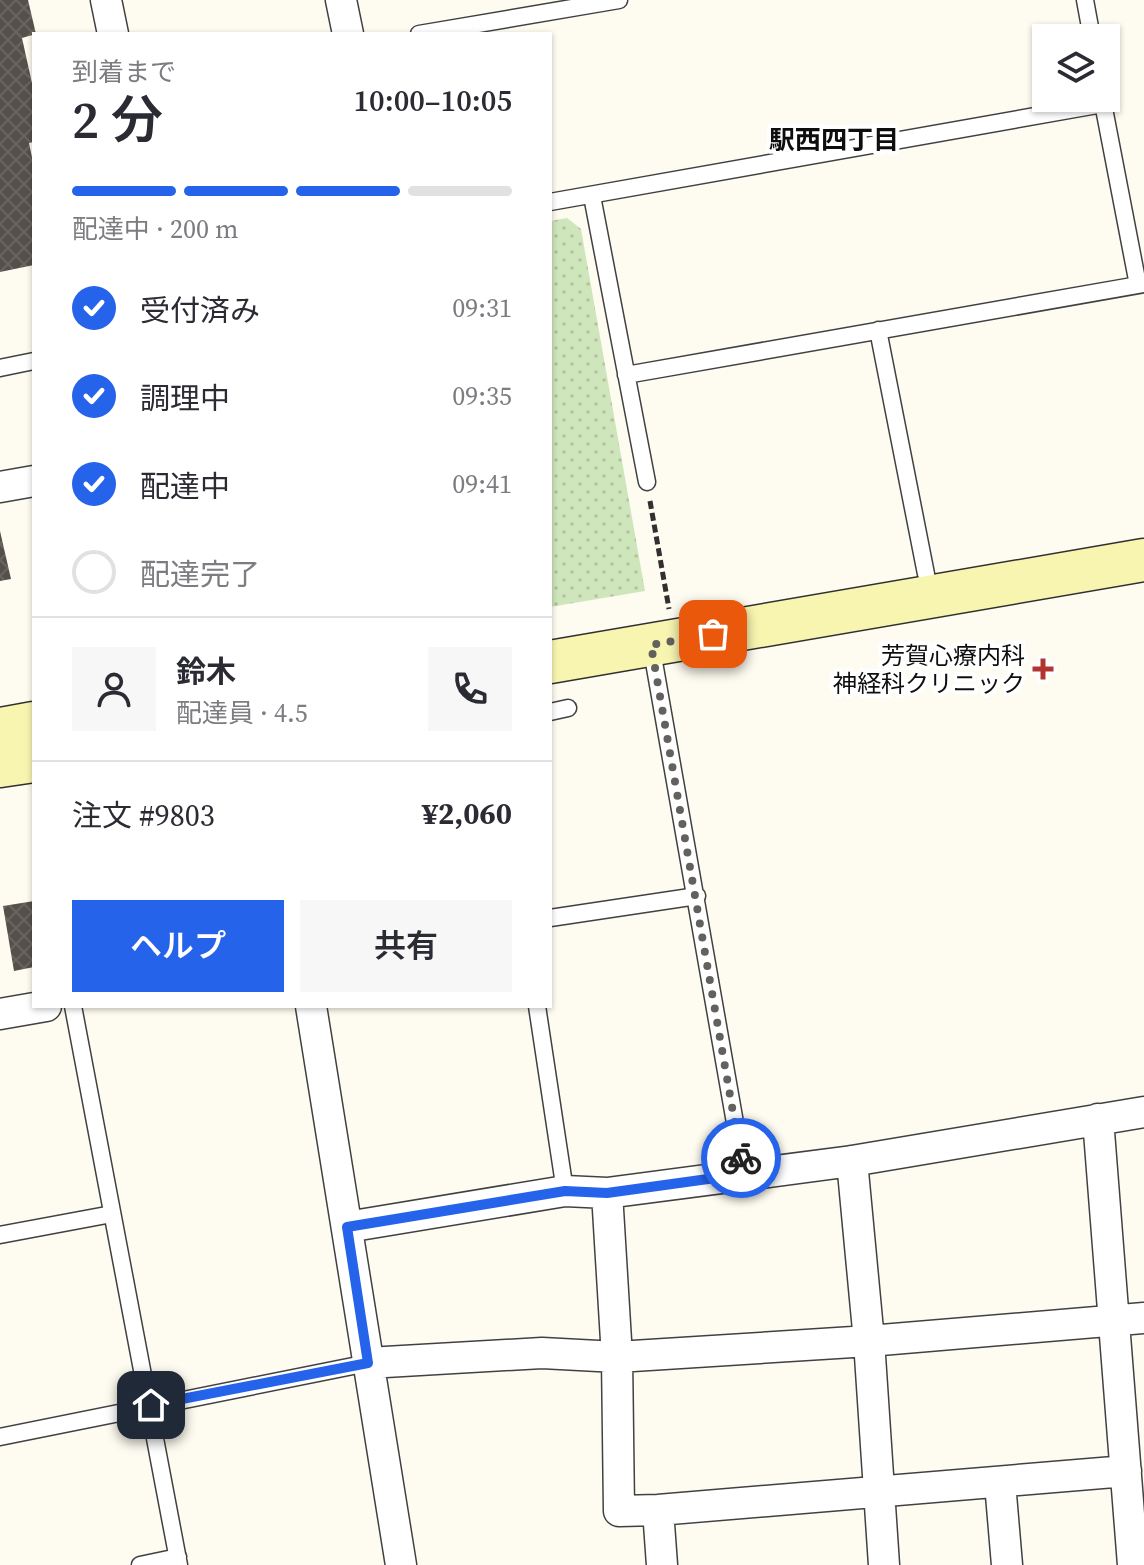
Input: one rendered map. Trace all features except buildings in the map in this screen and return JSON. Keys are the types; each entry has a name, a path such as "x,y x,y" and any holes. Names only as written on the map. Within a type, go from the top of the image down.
{"street":[{"path":"106,0 113,32"},
{"path":"341,0 348,32"},
{"path":"0,487 32,481"},
{"path":"552,661 660,630 926,574 1144,535"},
{"path":"552,634 660,630 1144,560"},
{"path":"0,729 32,723"},
{"path":"0,766 32,761"},
{"path":"0,1014 34,1008"},
{"path":"311,1008 401,1565"},
{"path":"347,1227 565,1191 607,1193 852,1161 1144,1112"},
{"path":"1098,1119 1113,1320 1132,1456 1133,1565"},
{"path":"852,1161 869,1341 884,1565"},
{"path":"607,1193 617,1357 619,1511 1000,1483 1132,1456"},
{"path":"368,1363 542,1353 617,1357 869,1341 1144,1318"},
{"path":"1000,1483 1007,1565"},
{"path":"658,1510 662,1565"}],"lane":[{"path":"431,32 619,0"},
{"path":"1085,0 1089,24"},
{"path":"552,202 1043,112"},
{"path":"626,375 1141,284 1104,112"},
{"path":"592,196 647,482"},
{"path":"878,330 926,574"},
{"path":"0,368 32,361"},
{"path":"660,630 697,896 744,1174"},
{"path":"552,712 568,708"},
{"path":"552,918 697,896"},
{"path":"73,1008 179,1561 140,1565"},
{"path":"537,1008 565,1191"},
{"path":"0,1235 112,1214"},
{"path":"0,1437 368,1363"}],"path":[{"path":"647,482 660,630"}],"green space":[{"path":"567,218 581,229 645,591 552,607 552,221"}],"way so far":[{"path":"713,634 651,645 741,1158"}],"place":[{"name":"芳賀心療内科 神経科クリニック","path":"1043,669"}],"district":[{"name":"駅西四丁目","path":"834,140"}],"route":[{"path":"151,1405 368,1363 347,1227 565,1191 607,1193 744,1174 741,1158"}]}
